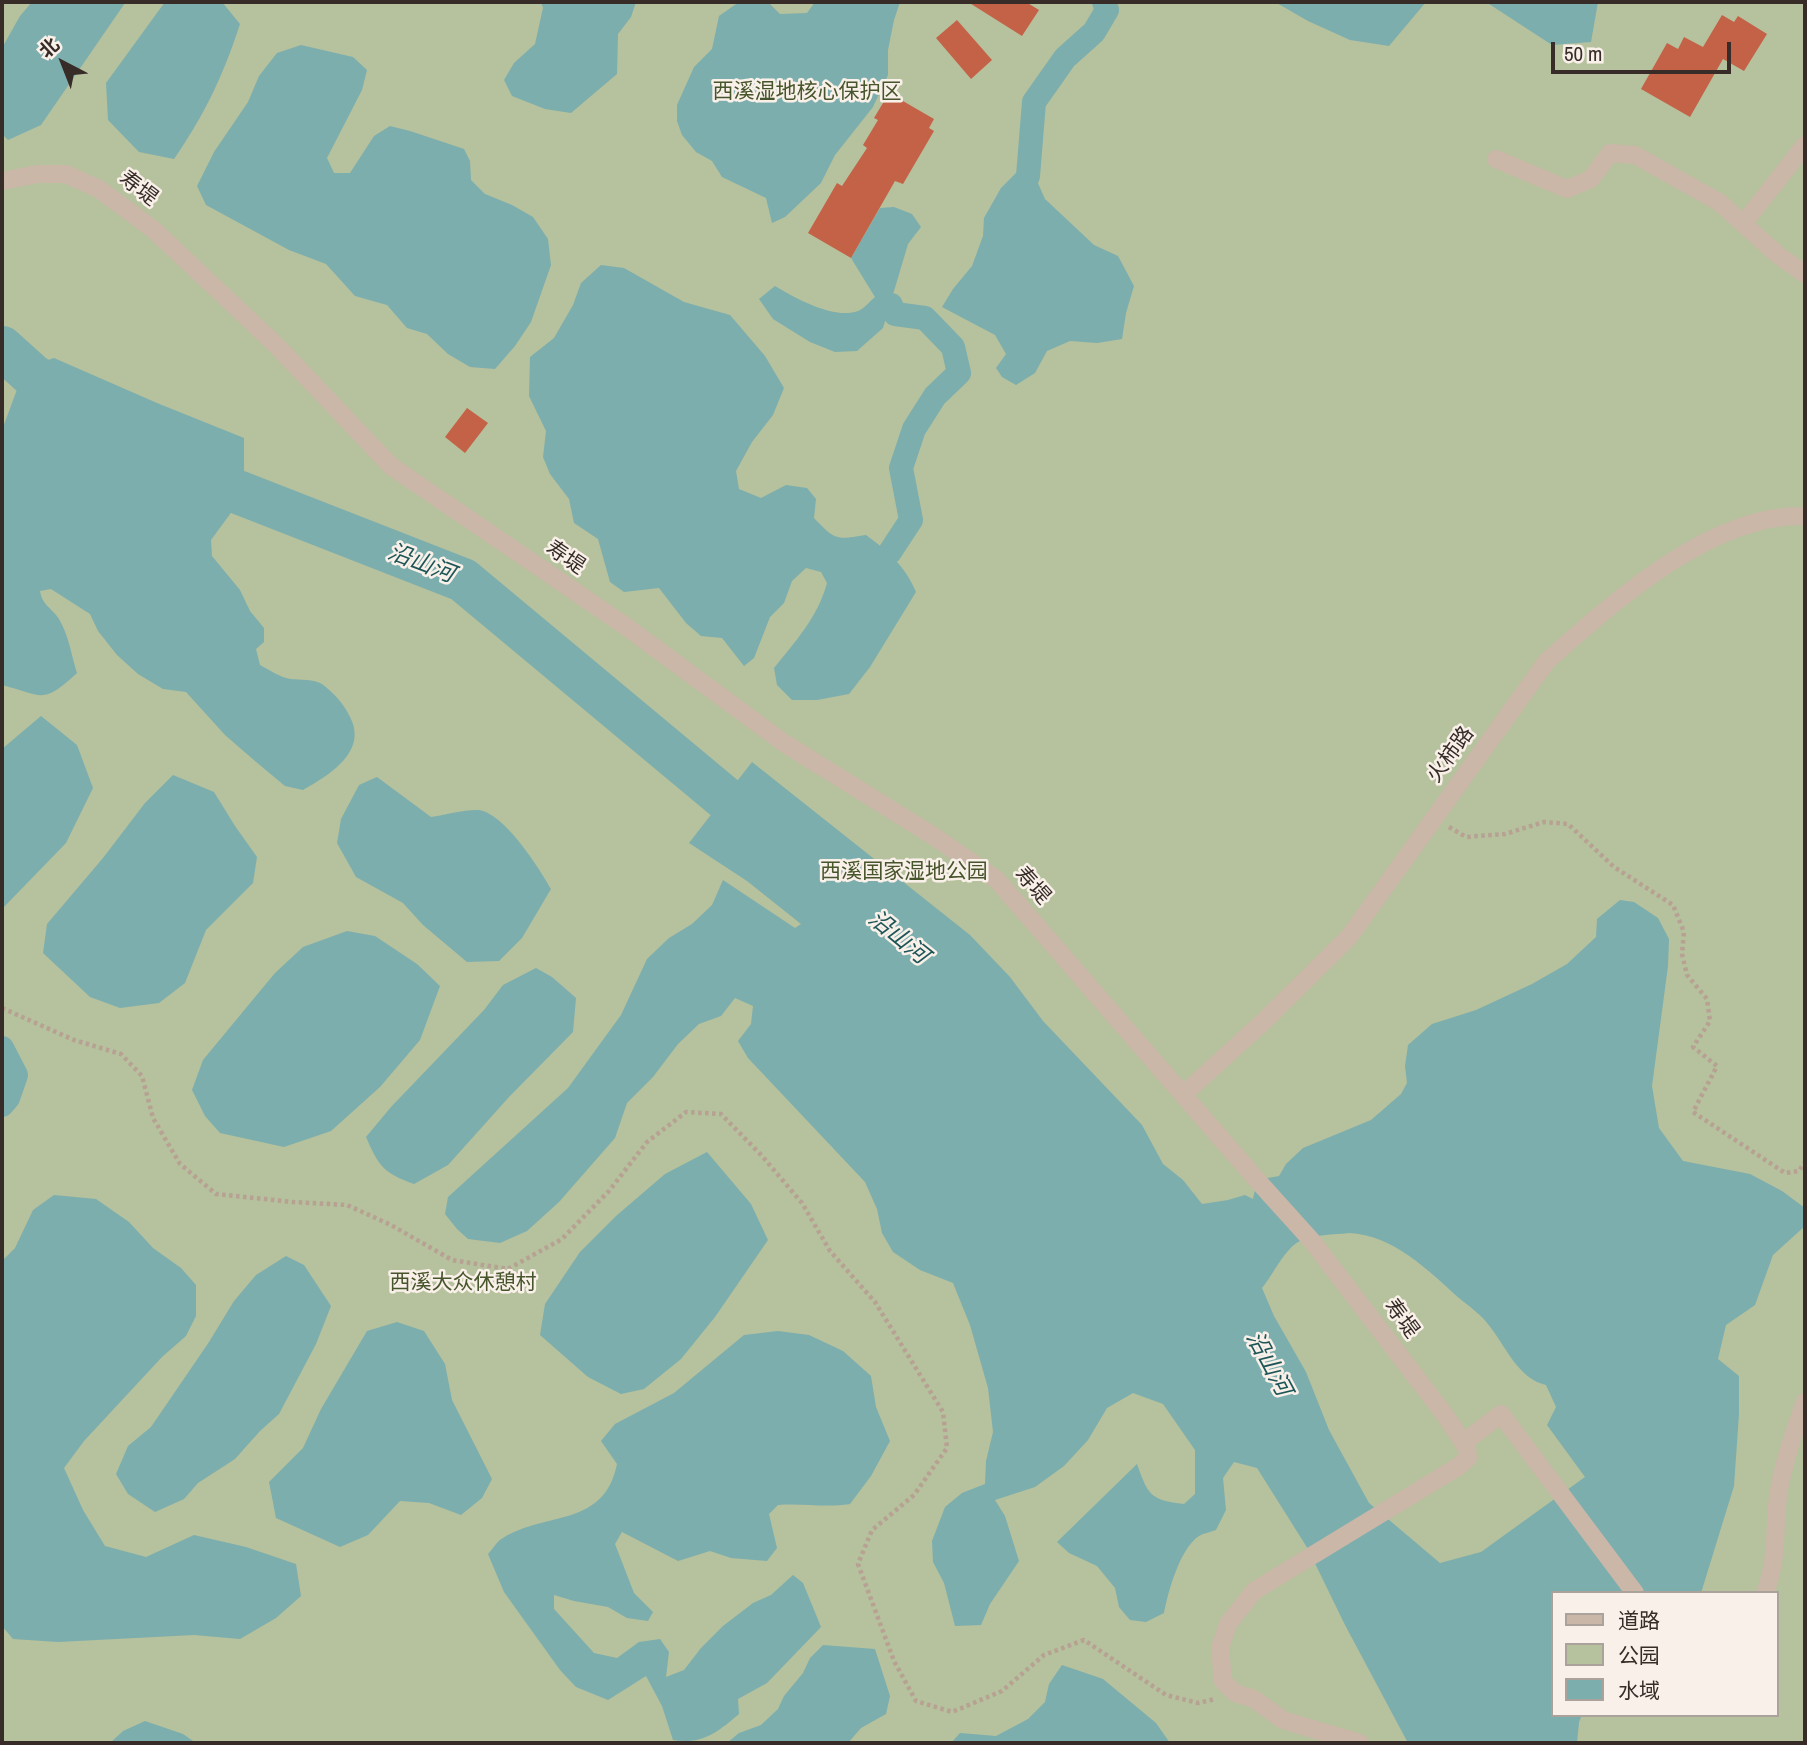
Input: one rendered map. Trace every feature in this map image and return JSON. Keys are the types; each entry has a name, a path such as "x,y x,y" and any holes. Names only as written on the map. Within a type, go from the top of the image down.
{"lane":[{"path":"1743,224 1805,145"},
{"path":"1496,159 1567,189 1591,178 1610,153 1635,155 1718,202 1778,255 1805,274"},
{"name":"寿堤","path":"2,181 38,174 66,174 99,189 154,230 277,346 391,466 624,625 785,743 997,880 1312,1241 1464,1443"},
{"name":"火柿路","path":"1184,1094 1263,1022 1349,937 1547,661 1589,624 1682,554 1737,527 1791,515 1805,516"},
{"path":"1766,1591 1773,1572 1783,1461 1805,1402"},
{"path":"1360,1743 1283,1720 1254,1699 1235,1693 1223,1681 1220,1648 1228,1624 1254,1591 1459,1466 1468,1458 1464,1443 1501,1414 1634,1591"}],"path":[{"path":"1433,818 1466,836 1505,834 1544,822 1568,824 1614,867 1673,905 1684,932 1682,954 1687,975 1707,999 1710,1021 1693,1047 1717,1066 1693,1112 1784,1173 1800,1171 1805,1162"},
{"path":"2,1008 74,1040 121,1054 142,1076 153,1118 180,1164 216,1194 347,1205 391,1225 452,1261 508,1269 562,1239 609,1191 647,1142 687,1112 722,1114 802,1203 830,1251 875,1302 943,1412 947,1448 914,1495 872,1530 858,1564 894,1661 916,1701 953,1712 1002,1691 1044,1655 1084,1640 1166,1695 1198,1703 1235,1693"}],"green space":[{"name":"西溪国家湿地公园","path":"2,2 1805,2 1805,1743 2,1743"}],"water":[{"path":"32,2 125,3 41,125 8,140 2,134 2,48 20,16"},
{"path":"165,2 222,2 240,24 212,94 174,159 139,152 108,120 106,83"},
{"path":"541,2 636,2 631,17 618,34 617,74 571,113 545,109 512,96 504,80 514,63 535,44 543,8"},
{"name":"西溪湿地核心保护区","path":"739,2 768,2 780,14 807,13 815,2 900,2 888,50 888,75 873,107 835,155 821,183 785,217 772,223 766,198 722,177 712,161 696,152 682,135 677,121 677,105 694,67 712,49 719,16"},
{"path":"1275,2 1426,2 1389,46 1350,40"},
{"path":"1486,2 1598,2 1591,42 1552,45"},
{"path":"301,45 353,57 367,70 362,90 327,158 334,173 350,173 374,136 390,126 410,131 464,149 470,161 471,180 485,194 533,217 548,239 551,265 531,322 495,369 470,367 448,354 427,334 407,328 387,305 355,296 326,264 289,250 206,205 197,186 214,152 248,102 259,76 277,53"},
{"path":"1019,170 1037,181 1045,199 1094,245 1118,256 1134,286 1122,339 1097,343 1070,341 1047,351 1035,373 1016,385 1002,377 996,368 1006,354 995,335 942,307 972,266 983,236 984,218 1001,188"},
{"path":"894,207 912,214 921,227 908,244 883,328 857,351 835,352 810,342 773,319 759,299 775,286 815,306 838,313 858,311 867,305 875,297 851,258 880,208"},
{"path":"601,265 624,268 684,302 730,315 765,356 784,388 773,415 752,442 736,471 739,489 761,498 786,485 807,488 816,499 814,518 827,531 842,538 866,535 896,560 912,583 916,592 870,667 849,694 817,700 792,700 777,685 774,668 805,628 823,595 827,583 821,572 806,568 792,581 784,603 770,617 754,658 744,666 722,638 701,636 686,623 659,588 624,592 610,582 598,539 574,523 569,499 550,474 543,457 546,431 529,396 530,357 554,338 573,305 581,283"},
{"path":"54,358 244,438 244,495 211,540 212,556 240,590 250,611 264,628 264,642 256,649 260,665 286,678 319,682 331,691 350,717 354,741 350,751 343,761 314,784 303,790 285,786 225,735 186,692 163,689 138,674 117,655 98,631 90,614 51,589 40,591 41,596 62,625 77,673 49,694 35,694 2,685 2,430 25,368"},
{"path":"41,716 77,745 93,788 66,843 2,909 2,749"},
{"path":"752,762 970,935 1010,977 1043,1021 1142,1125 1163,1164 1183,1180 1202,1204 1245,1195 1253,1199 1257,1180 1279,1176 1286,1164 1303,1148 1371,1120 1401,1094 1407,1083 1405,1066 1408,1045 1432,1024 1476,1010 1567,964 1596,937 1597,919 1620,900 1634,902 1658,918 1669,939 1668,966 1652,1086 1659,1128 1683,1161 1750,1174 1782,1191 1805,1208 1805,1226 1773,1255 1755,1305 1726,1325 1718,1359 1739,1376 1734,1486 1702,1591 1552,1591 1552,1717 1581,1717 1577,1743 1408,1743 1308,1549 1257,1468 1234,1462 1223,1478 1226,1510 1216,1530 1199,1536 1186,1550 1172,1583 1164,1613 1146,1622 1130,1620 1119,1607 1115,1588 1097,1566 1069,1553 1057,1542 1137,1464 1144,1483 1157,1498 1184,1504 1195,1494 1195,1450 1163,1404 1133,1393 1107,1408 1088,1440 1064,1466 1035,1487 995,1500 1005,1516 1019,1561 990,1604 981,1625 955,1626 944,1583 933,1562 932,1541 945,1507 962,1493 985,1484 986,1461 993,1432 988,1388 970,1325 953,1283 920,1270 893,1252 882,1233 877,1209 865,1182 748,1058 738,1041 751,1024 753,1006 735,998 721,1016 699,1024 678,1044 653,1077 627,1103 615,1138 559,1202 527,1231 500,1243 468,1239 457,1229 445,1214 448,1197 568,1088 621,1015 647,959 712,905 723,880 795,928 801,924 747,881 689,843","holes":["1349,1233 1380,1240 1409,1256 1484,1320 1521,1370 1528,1377 1546,1385 1556,1407 1547,1425 1585,1477 1481,1552 1440,1563 1369,1503 1329,1430 1306,1372 1274,1316 1262,1288 1284,1256 1300,1241 1311,1237"]},
{"path":"173,775 214,792 257,857 253,883 206,930 185,983 159,1003 120,1008 90,997 43,953 47,924 145,803"},
{"path":"377,777 431,817 474,810 489,814 510,831 538,868 551,889 522,938 499,961 467,962 423,925 403,903 356,877 337,843 341,819 359,785"},
{"path":"347,931 375,936 417,964 440,986 420,1040 380,1087 331,1131 284,1147 220,1133 205,1116 192,1090 203,1060 275,973 303,947"},
{"path":"536,968 552,977 576,998 573,1032 509,1097 448,1165 414,1184 389,1172 379,1162 366,1137 391,1107 484,1010 503,985"},
{"path":"707,1152 751,1204 768,1240 715,1317 681,1359 644,1389 621,1394 588,1377 540,1335 545,1304 580,1252 616,1216 665,1174"},
{"path":"54,1195 96,1199 129,1222 153,1248 181,1268 196,1285 196,1316 186,1336 162,1357 84,1441 64,1468 83,1510 105,1546 146,1557 194,1535 246,1547 296,1564 301,1596 276,1618 240,1639 194,1635 58,1642 13,1639 2,1626 2,1261 15,1248 33,1210"},
{"path":"286,1256 304,1265 331,1306 316,1344 279,1414 235,1459 198,1483 184,1499 155,1512 128,1494 116,1474 128,1446 151,1427 234,1301 256,1275"},
{"path":"397,1322 424,1331 445,1364 452,1400 492,1479 482,1498 461,1515 429,1503 400,1501 368,1535 340,1547 276,1518 269,1482 303,1448 321,1409 367,1331"},
{"path":"778,1331 809,1335 843,1351 871,1376 876,1407 890,1441 871,1476 850,1504 778,1505 769,1514 777,1548 767,1561 731,1558 710,1551 678,1561 622,1532 615,1544 634,1593 653,1612 648,1621 627,1618 608,1607 554,1595 554,1609 594,1653 617,1658 639,1642 660,1639 669,1652 666,1677 684,1670 723,1626 753,1603 771,1595 793,1575 803,1583 821,1627 767,1683 738,1699 739,1714 724,1726 701,1739 673,1740 662,1706 646,1676 608,1700 576,1687 560,1670 504,1592 488,1554 501,1539 537,1524 571,1515 600,1499 610,1484 617,1464 601,1441 615,1424 674,1393 744,1335"},
{"path":"823,1645 875,1649 890,1696 886,1714 861,1728 848,1743 727,1743 739,1733 761,1725 778,1709 810,1658"},
{"path":"1062,1665 1103,1679 1156,1723 1170,1743 951,1743 960,1733 996,1736 1028,1719 1045,1702 1049,1684"},
{"path":"145,1721 183,1734 196,1743 110,1743 123,1731"}],"building":[{"path":"968,2 1026,2 1039,10 1022,36"},
{"path":"1722,15 1734,22 1738,16 1767,34 1744,71 1723,59 1690,117 1641,89 1667,43 1678,49 1684,37 1703,47"},
{"path":"957,20 992,60 971,79 936,38"},
{"path":"889,93 934,119 929,128 934,131 903,184 895,181 851,258 808,233 837,183 842,186 867,148 863,145 878,120 874,118"},
{"path":"467,408 488,423 465,453 445,437"}],"waterway":[{"path":"1028,176 1034,102 1065,58 1094,32 1107,10 1104,2"},
{"path":"890,552 911,520 901,468 914,429 935,396 959,373 953,347 925,318 895,314 891,305"},
{"name":"沿山河","path":"2,348 33,376 73,399"},
{"name":"沿山河","path":"190,470 207,480 463,580 769,835"},
{"path":"2,1048 16,1075 8,1098 2,1105"}],"park label":[{"name":"西溪大众休憩村","path":"463,1283"}]}
